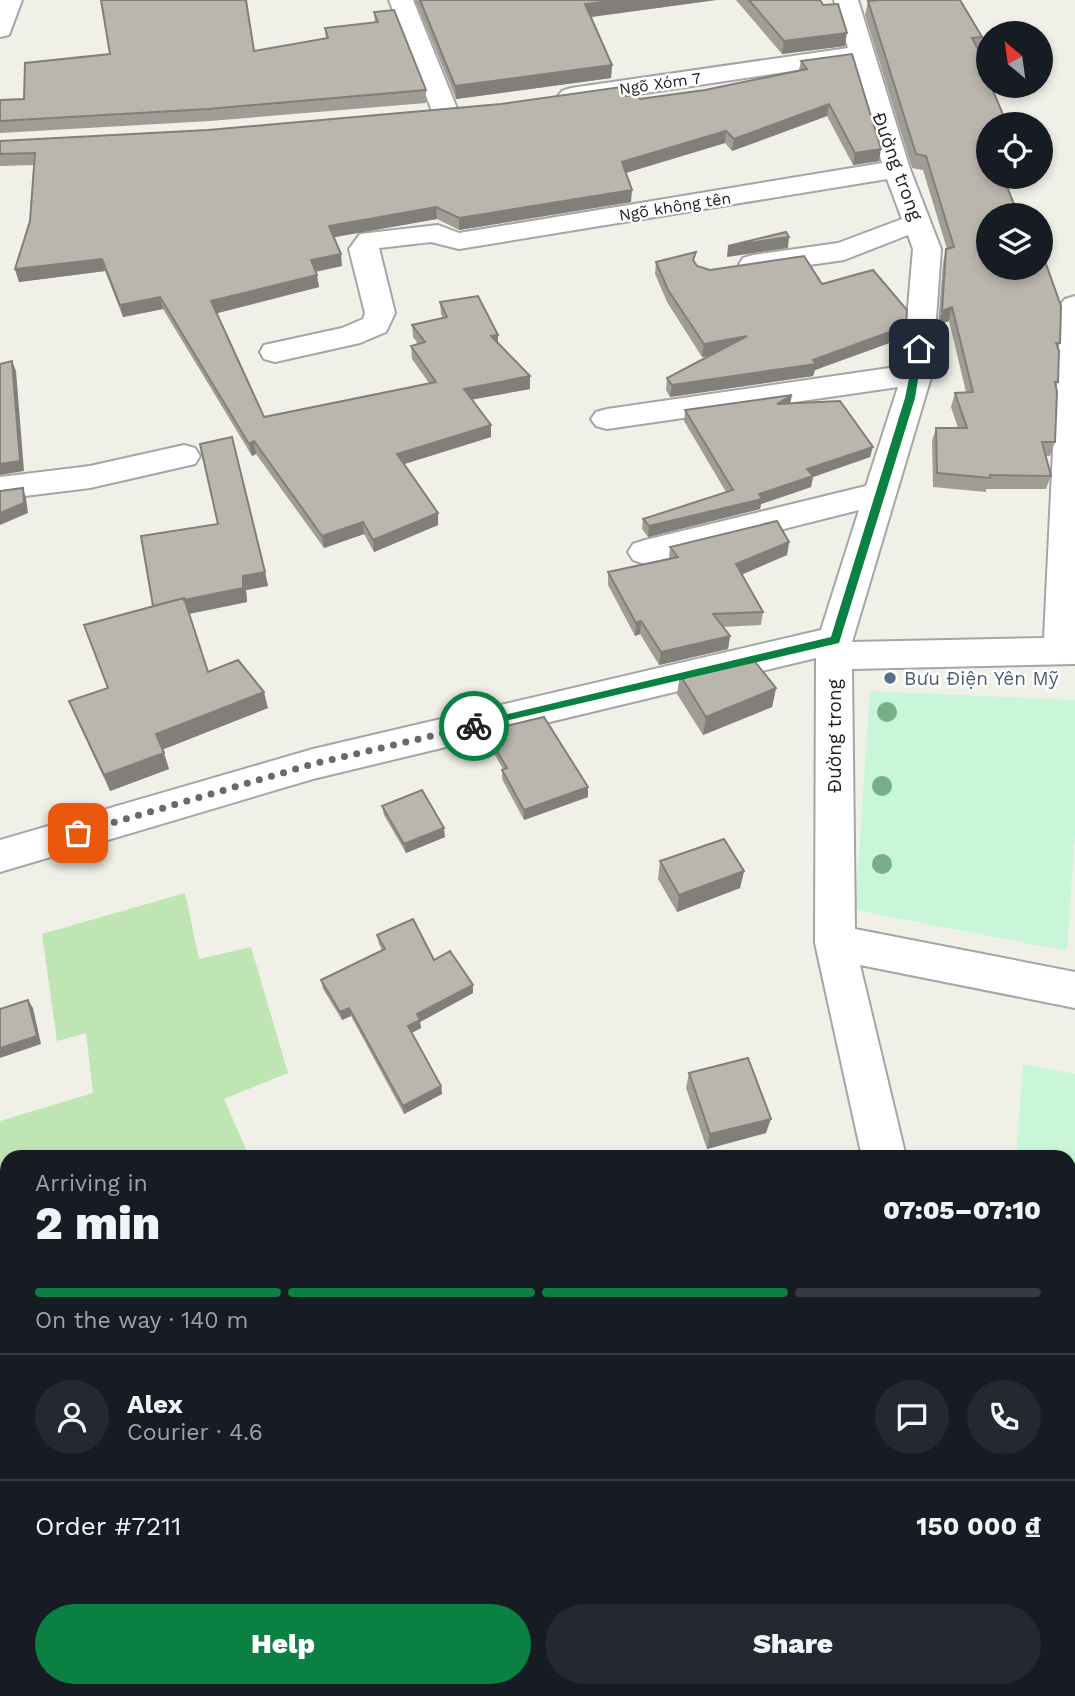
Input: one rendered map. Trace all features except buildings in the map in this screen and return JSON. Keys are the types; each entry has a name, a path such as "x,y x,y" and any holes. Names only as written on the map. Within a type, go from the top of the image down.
{"street":[{"path":"0,30 10,0"},
{"path":"401,0 456,110 417,113"},
{"name":"Đường trong","path":"846,0 860,54 897,169 927,249 917,374 834,648 835,943 882,1150"},
{"name":"Ngõ Xóm 7","path":"543,100 860,54"},
{"name":"Ngõ không tên","path":"275,352 350,336 376,324 380,313 363,249 370,240 438,233 443,239 453,241 897,169"},
{"path":"733,267 844,251 897,228 919,225"},
{"path":"0,856 313,764 834,648 1068,651 1075,305"},
{"path":"607,419 917,374"},
{"path":"0,488 90,477 184,456"},
{"path":"645,552 882,493"},
{"path":"835,943 1075,990"}],"green space":[{"path":"870,691 1075,700 1075,833 1067,951 855,910"},
{"path":"185,893 199,959 251,947 288,1073 224,1099 246,1150 0,1150 0,1121 93,1093 86,1033 57,1041 42,934"},
{"path":"1023,1064 1075,1074 1075,1150 1017,1150"}],"way so far":[{"path":"78,833 313,764 474,726"}],"place":[{"name":"Bưu Điện Yên Mỹ","path":"890,678"}],"route":[{"path":"474,726 835,640 917,374 919,349"}]}
